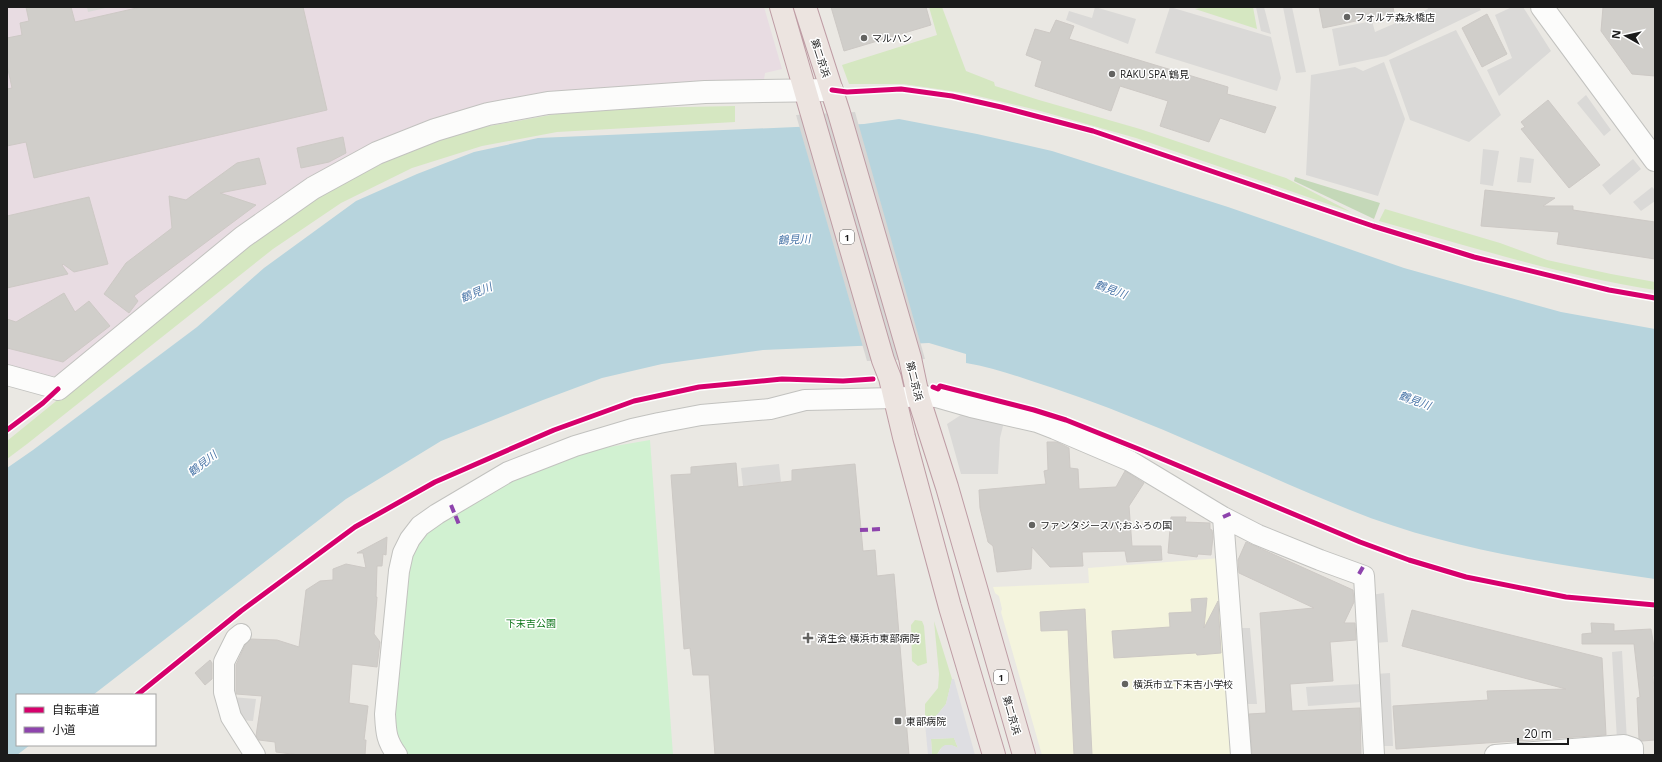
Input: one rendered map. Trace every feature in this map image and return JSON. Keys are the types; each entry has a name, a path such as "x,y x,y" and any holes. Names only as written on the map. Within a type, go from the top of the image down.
{"highway":[{"name":"1","path":"780,7 883,360 896,398 904,437 950,607 994,755"},
{"name":"第二京浜","path":"805,7 839,113 908,350 918,396 947,487 1024,755"}],"street":[{"path":"1542,7 1655,160"},
{"path":"7,375 58,388 244,237 312,188 377,153 435,130 488,114 548,103 705,92 832,90"},
{"path":"394,754 386,734 385,714 399,570 403,553 410,539 420,526 437,514 508,472 575,446 632,429 701,415 770,409 805,400 896,398 918,396 936,397 971,407 1037,422 1055,429 1130,461 1223,517 1272,540 1364,576 1374,755"},
{"path":"1223,517 1240,755"},
{"path":"241,634 236,638 224,662 224,692 230,717 255,755"},
{"path":"1495,755 1624,745 1633,748 1633,755"}],"shaded area":[{"path":"7,7 764,7 782,69 765,73 764,79 545,96 412,131 61,374 51,377 7,367"},
{"path":"87,7 110,7 88,12"},
{"path":"1095,7 1136,19 1128,44 1066,20 1069,11 1092,18"},
{"path":"1170,7 1271,37 1281,78 1277,91 1155,53"},
{"path":"1256,7 1264,7 1271,34 1261,31"},
{"path":"1283,7 1292,7 1306,72 1296,73"},
{"path":"1427,7 1479,7 1481,10 1386,56 1339,66 1332,29 1372,21 1375,32 1428,9"},
{"path":"1512,7 1523,7 1551,51 1499,96 1487,70 1512,58 1495,15"},
{"path":"1456,30 1501,115 1469,142 1410,120 1389,60"},
{"path":"1384,62 1405,119 1378,196 1306,175 1311,75 1355,67 1363,71"},
{"path":"1586,95 1611,130 1604,136 1577,103"},
{"path":"1483,149 1499,151 1493,186 1480,184"},
{"path":"1520,157 1534,159 1531,183 1517,182"},
{"path":"1633,159 1641,169 1610,195 1602,185"},
{"path":"1295,177 1380,203 1374,219 1294,181"},
{"path":"1652,187 1655,190 1655,201 1641,211 1633,202"},
{"path":"964,413 1004,422 1000,438 998,474 961,474 947,424"},
{"path":"779,464 781,482 743,486 741,468"},
{"name":"横浜市立下末吉小学校","path":"1221,558 1234,755 1042,755 1001,612 1002,609 999,596 995,593 993,587 1089,583 1088,568"},
{"path":"1384,593 1388,642 1374,643 1371,595"},
{"path":"1238,628 1250,628 1257,704 1243,704"},
{"path":"1622,651 1627,741 1617,740 1612,652"},
{"path":"1390,673 1393,746 1380,746 1376,674"},
{"path":"952,679 954,679 975,755 937,755 945,745 952,745 958,748 954,738 931,739 932,755 928,755 925,723 937,715 946,704"},
{"path":"1361,684 1362,702 1308,706 1306,687"},
{"path":"231,697 256,699 253,721 241,720"}],"green space":[{"path":"929,7 942,7 966,71 994,82 995,86 1140,129 1286,178 1351,212 1136,138 1037,110 965,93 903,84 849,84 842,65 937,35"},
{"path":"1205,7 1253,7 1257,29 1195,9"},
{"path":"735,106 735,122 557,132 482,146 412,168 341,203 273,249 7,459 7,441 264,232 332,189 407,151 479,128 556,114 635,108"},
{"path":"1385,209 1500,243 1547,260 1655,282 1655,290 1585,277 1379,221"},
{"name":"下末吉公園","path":"650,440 673,755 406,755 400,751 390,715 404,571 423,529 511,478 574,453"},
{"path":"915,620 922,621 924,626 927,663 918,666 912,661 911,625"},
{"path":"934,621 952,679 946,704 937,715 925,723 925,704 938,688 939,674"},
{"path":"954,738 958,748 949,745 943,746 937,755 932,755 931,739"}],"water":[{"name":"鶴見川","path":"899,119 977,134 1052,151 1228,207 1404,268 1561,312 1655,329 1655,579 1500,554 1386,524 1313,495 1129,416 1091,401 1021,377 966,363 966,354 929,343 763,350 662,364 602,378 441,441 346,499 94,694 16,694 16,746 29,746 17,755 7,755 7,468 197,327 264,268 356,201 417,174 474,152 538,138 864,124"}],"pier":[{"path":"855,112 925,359 867,361 796,115"}],"building":[{"path":"26,7 71,7 75,22 141,7 303,7 327,110 34,178 26,142 7,146 7,89 12,88 7,65 7,38 22,35 20,23 29,21"},
{"name":"マルハン","path":"831,7 926,7 931,25 844,51"},
{"name":"フォルテ森永橋店","path":"1319,7 1393,7 1394,13 1323,28"},
{"path":"1603,7 1655,7 1655,76 1632,74 1601,31"},
{"path":"1487,14 1507,54 1482,67 1462,28"},
{"name":"RAKU SPA 鶴見","path":"1056,20 1074,26 1069,39 1228,87 1227,94 1276,107 1265,133 1220,118 1209,142 1160,126 1168,101 1120,86 1111,111 1035,86 1042,61 1026,55 1035,29 1050,33"},
{"path":"1548,100 1600,165 1569,188 1521,129 1525,127 1521,122"},
{"path":"343,137 346,153 329,162 301,168 297,148"},
{"path":"259,158 266,184 220,193 256,205 134,296 138,301 129,313 104,294 126,263 172,228 169,196 186,200 237,163"},
{"path":"1485,190 1555,198 1543,206 1573,206 1573,210 1655,222 1655,259 1557,244 1559,232 1481,226"},
{"path":"89,197 108,264 74,272 63,264 62,265 68,274 7,288 7,216"},
{"path":"64,293 75,312 89,301 110,326 63,362 7,348 7,319 16,322"},
{"name":"ファンタジースパ;おふろの国","path":"1047,442 1057,442 1069,448 1070,468 1078,469 1079,489 1116,487 1125,471 1144,483 1129,506 1132,546 1161,546 1162,560 1127,562 1125,551 1082,552 1083,566 1050,567 1032,547 1031,569 997,572 993,546 988,542 980,508 979,490 1046,484 1044,471 1048,470"},
{"path":"736,463 738,487 792,481 792,470 855,464 863,551 875,550 877,576 894,574 909,755 715,755 709,675 693,675 690,648 684,649 671,475 691,474 691,467"},
{"path":"1171,517 1186,517 1185,522 1210,523 1210,529 1212,530 1213,537 1211,555 1198,554 1197,557 1168,553"},
{"path":"387,537 386,555 383,554 382,566 377,566 377,597 374,634 380,642 377,667 352,664 349,703 368,706 364,740 366,740 365,755 299,755 276,752 275,742 259,740 256,736 262,696 236,694 236,665 245,645 251,639 277,640 299,647 306,590 320,581 333,580 333,569 346,564 366,568 363,553 357,553"},
{"path":"1246,542 1353,590 1354,602 1344,623 1355,623 1356,640 1330,642 1333,681 1290,684 1292,711 1360,708 1361,755 1252,755 1249,714 1266,713 1260,613 1314,608 1239,573 1238,560"},
{"path":"1207,598 1204,628 1218,601 1221,653 1114,658 1112,631 1170,627 1169,613 1192,612 1191,599"},
{"path":"1085,609 1092,755 1074,755 1068,630 1041,631 1040,612"},
{"path":"1412,610 1602,658 1606,735 1396,749 1393,706 1488,700 1487,691 1566,689 1402,646"},
{"path":"1591,623 1614,624 1614,631 1651,629 1655,653 1655,676 1653,676 1655,740 1642,741 1639,739 1637,698 1640,697 1634,644 1582,644 1582,634 1592,633"},
{"path":"210,660 212,663 212,679 205,685 195,673"}],"marked path":[{"path":"451,505 460,527"},
{"path":"1223,517 1232,513"},
{"path":"860,530 882,529"},
{"path":"1359,574 1363,567"}],"cycle path":[{"path":"832,90 847,92 901,89 952,96 1001,107 1093,131 1373,226 1474,257 1609,290 1655,298"},
{"path":"138,694 241,611 355,527 435,482 554,430 634,401 699,387 782,379 843,381 873,379"},
{"path":"933,387 938,389 940,386 1034,410 1066,420 1360,542 1409,560 1466,577 1566,597 1655,605"},
{"path":"7,430 43,403 58,389"}],"place":[{"name":"フォルテ森永橋店","path":"1347,17"},
{"name":"マルハン","path":"864,38"},
{"name":"RAKU SPA 鶴見","path":"1112,74"},
{"name":"ファンタジースパ;おふろの国","path":"1032,525"},
{"name":"済生会 横浜市東部病院","path":"808,638"},
{"name":"横浜市立下末吉小学校","path":"1125,684"},
{"name":"東部病院","path":"898,721"}]}
